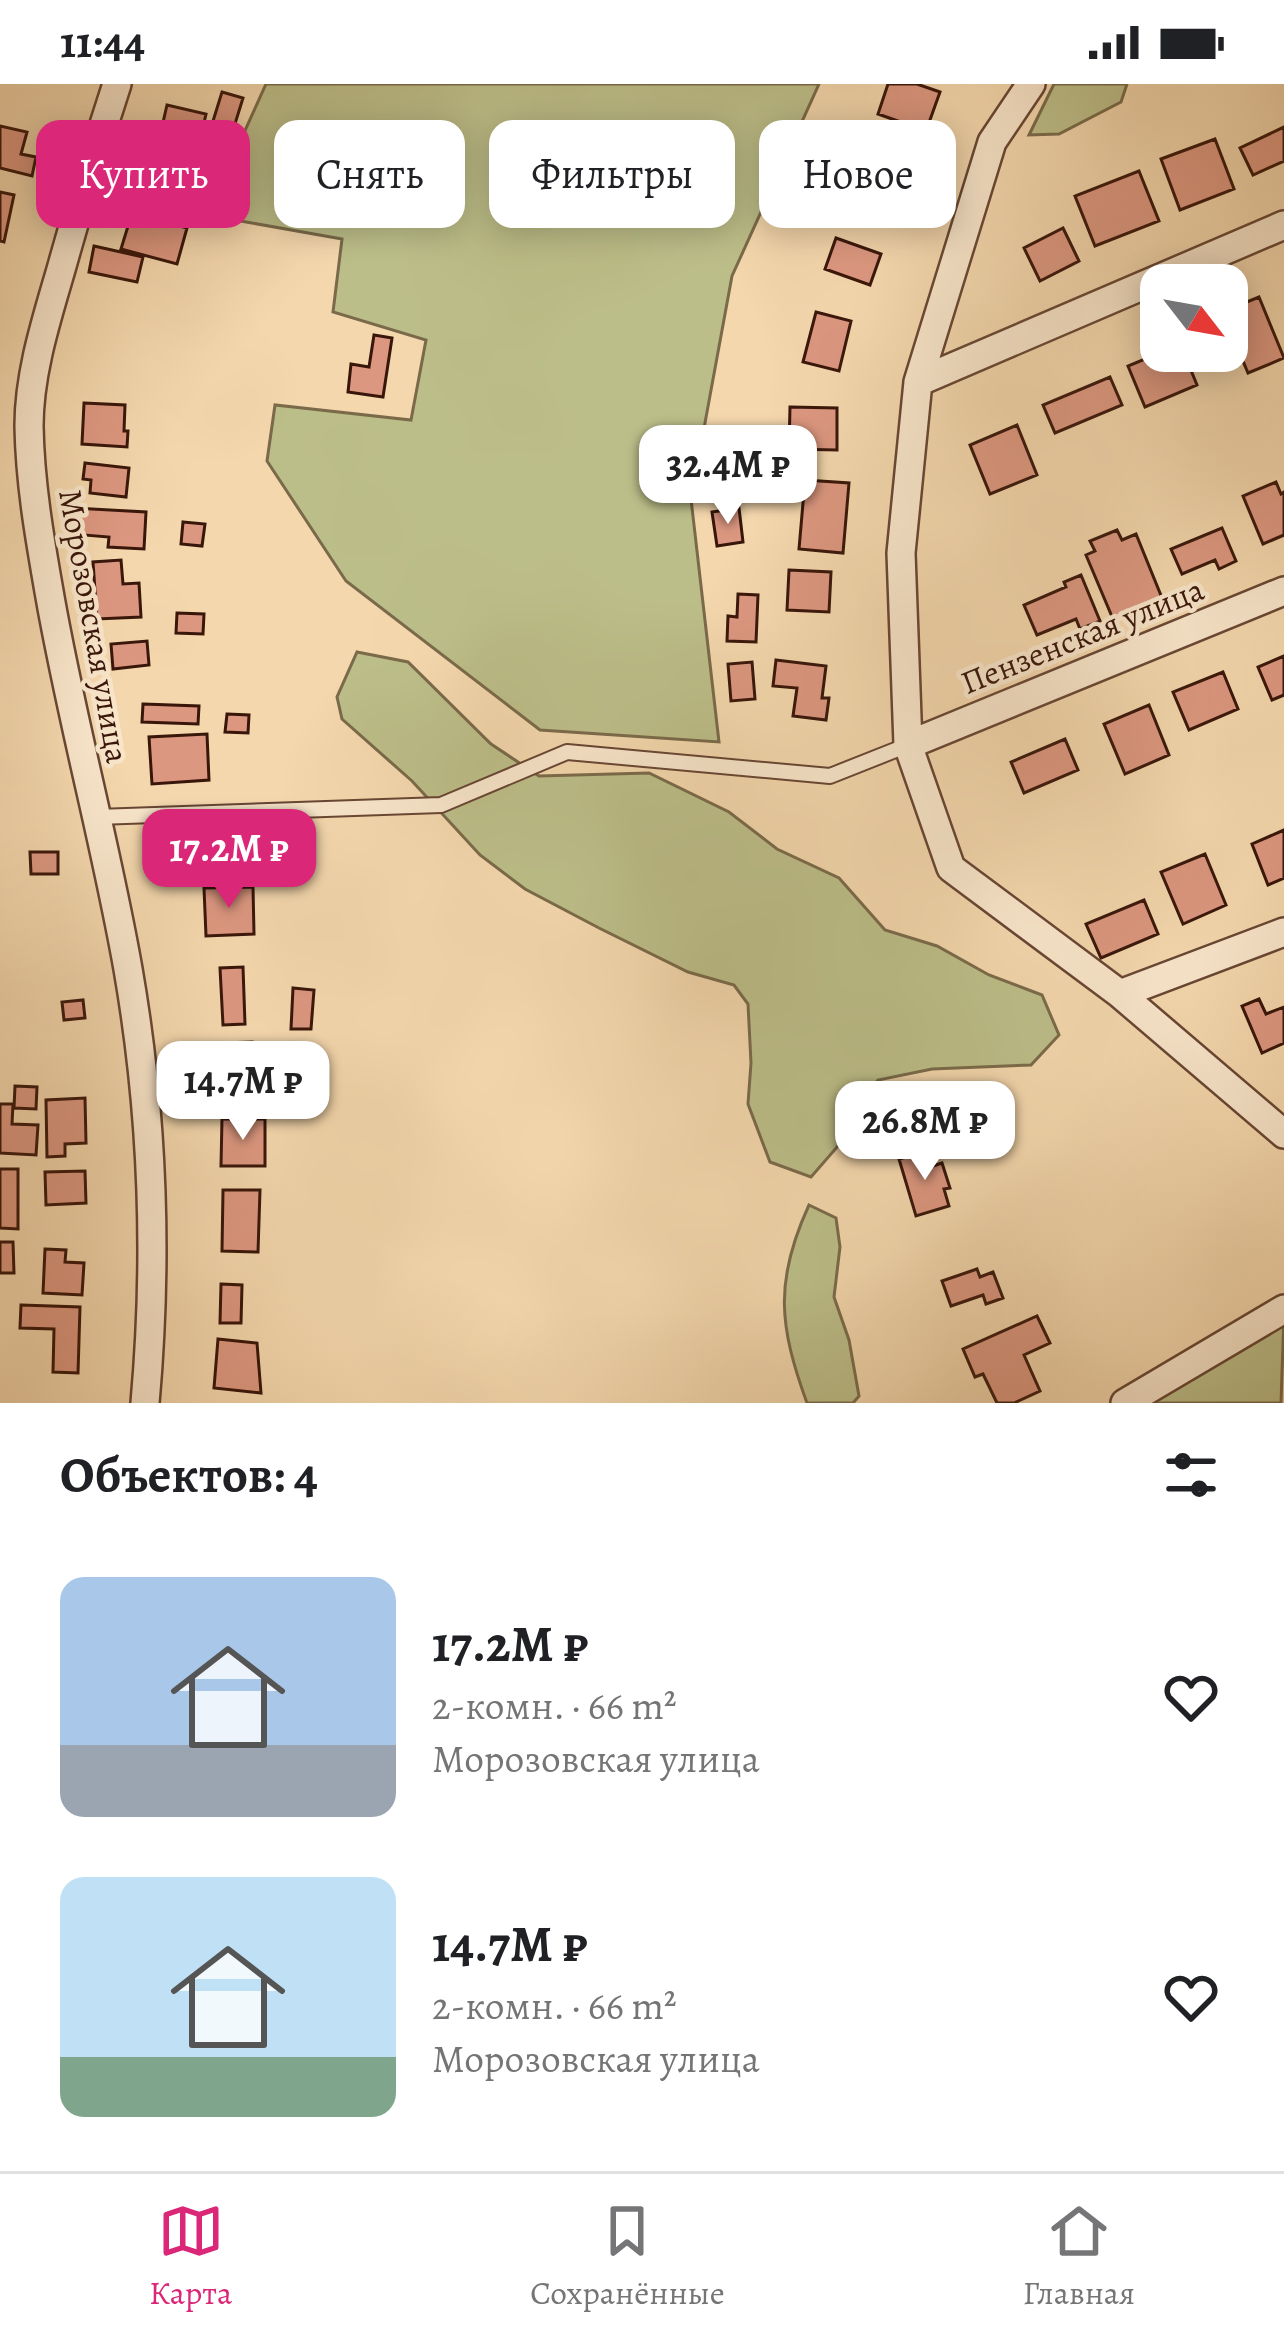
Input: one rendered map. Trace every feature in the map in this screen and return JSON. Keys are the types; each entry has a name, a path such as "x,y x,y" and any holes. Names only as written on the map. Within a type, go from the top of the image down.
{"street":[{"name":"Морозовская улица","path":"117,84 53,297 36,365 29,426 34,508 68,697 128,969 153,1197 153,1314 145,1403"},
{"path":"1031,84 992,142 918,382 901,553 908,745 951,868 1120,994 1284,1134"},
{"path":"918,382 1284,225"},
{"name":"Пензенская улица","path":"908,745 1284,591"},
{"path":"1120,994 1284,932"},
{"path":"1125,1403 1284,1309"}],"lane":[{"path":"94,817 441,805 567,752 830,776 908,745"}],"green space":[{"path":"266,84 819,84 803,120 759,120 759,216 732,276 691,499 719,742 540,730 346,581 267,461 275,405 411,420 426,340 333,312 342,239 280,228 465,228 465,120 274,120 274,227 250,223 250,120"},
{"path":"1054,84 1127,84 1121,102 1059,134 1029,135"},
{"path":"357,652 408,662 491,744 539,776 649,773 729,812 777,849 839,878 885,930 937,946 989,975 1042,995 1059,1035 1031,1065 932,1069 878,1080 839,1123 838,1146 811,1177 770,1162 748,1104 748,1004 734,985 688,972 599,928 525,889 480,855 412,781 342,719 337,697"},
{"path":"809,1205 836,1218 840,1247 834,1297 849,1340 859,1396 853,1403 807,1403 791,1350 784,1304 786,1281"},
{"path":"1284,1315 1281,1403 1142,1403"}],"building":[{"path":"888,84 917,84 940,92 930,120 895,120 878,114"},
{"path":"222,92 243,98 236,120 213,120"},
{"path":"167,105 206,114 205,120 164,120"},
{"path":"0,126 27,132 21,154 36,157 32,176 0,168"},
{"path":"1284,127 1284,161 1253,175 1240,148"},
{"path":"1215,139 1234,189 1180,210 1161,159"},
{"path":"1139,171 1159,221 1095,246 1075,196"},
{"path":"0,192 14,195 4,242 0,241"},
{"path":"127,228 187,228 177,264 121,249"},
{"path":"1063,228 1079,261 1040,281 1024,248"},
{"path":"836,238 881,254 870,285 825,269"},
{"path":"94,246 143,257 137,282 89,272"},
{"path":"1259,297 1284,358 1248,373 1248,372 1248,301"},
{"path":"816,312 851,321 839,371 803,362"},
{"path":"374,335 392,338 383,397 348,392 351,364 369,367"},
{"path":"1140,361 1140,372 1192,372 1197,385 1145,407 1128,366"},
{"path":"1110,377 1122,405 1055,433 1043,405"},
{"path":"84,403 125,405 127,447 82,444"},
{"path":"790,407 837,408 837,450 789,449"},
{"path":"1017,425 1037,475 990,494 970,445"},
{"path":"85,463 129,468 126,497 90,493 91,480 83,479"},
{"path":"805,480 849,483 843,553 799,549"},
{"path":"1276,482 1284,492 1284,535 1263,544 1243,496"},
{"path":"74,508 146,512 144,549 108,547 109,537 72,534"},
{"path":"739,508 743,542 717,546 712,512"},
{"path":"183,522 205,524 202,546 181,544"},
{"path":"1222,528 1236,561 1219,569 1215,560 1182,574 1171,549"},
{"path":"1117,530 1122,540 1136,534 1162,598 1113,619 1086,555 1095,551 1090,541"},
{"path":"121,560 123,584 139,583 141,617 97,619 93,562"},
{"path":"789,570 831,572 829,612 787,610"},
{"path":"1081,575 1100,621 1080,629 1076,619 1037,635 1024,605 1066,587 1064,582"},
{"path":"738,594 758,595 756,642 727,641 728,616 737,617"},
{"path":"177,613 204,614 203,634 176,633"},
{"path":"147,641 149,665 113,669 111,644"},
{"path":"1284,656 1284,695 1272,700 1258,667"},
{"path":"776,660 826,666 822,698 829,698 826,720 793,716 797,688 773,686"},
{"path":"752,662 755,699 731,701 728,664"},
{"path":"1223,672 1238,709 1189,730 1173,692"},
{"path":"143,704 199,706 198,724 142,722"},
{"path":"1149,705 1169,755 1125,774 1104,724"},
{"path":"227,714 249,715 248,733 225,732"},
{"path":"207,734 209,780 152,784 149,737"},
{"path":"1065,739 1078,770 1024,793 1011,762"},
{"path":"1284,830 1284,878 1268,885 1252,844"},
{"path":"210,832 215,871 174,877 168,838"},
{"path":"30,852 58,852 58,874 31,874"},
{"path":"1205,854 1226,905 1183,924 1161,872"},
{"path":"253,887 254,934 206,936 204,888"},
{"path":"1144,900 1158,934 1101,958 1086,924"},
{"path":"243,967 245,1024 223,1025 220,968"},
{"path":"293,988 314,990 311,1029 291,1029"},
{"path":"1259,999 1266,1014 1284,1007 1284,1043 1262,1053 1242,1006"},
{"path":"83,1000 85,1018 64,1020 62,1002"},
{"path":"252,1042 252,1083 222,1083 222,1043"},
{"path":"299,1046 317,1047 314,1097 296,1096"},
{"path":"15,1086 37,1087 36,1109 14,1108"},
{"path":"85,1098 86,1143 65,1144 65,1156 47,1157 46,1100"},
{"path":"0,1104 13,1104 12,1124 38,1125 36,1155 0,1153"},
{"path":"222,1119 265,1119 265,1166 221,1166"},
{"path":"928,1151 933,1166 942,1163 950,1188 944,1189 949,1206 916,1216 899,1159"},
{"path":"0,1169 18,1169 18,1229 0,1228"},
{"path":"85,1171 86,1203 46,1205 45,1172"},
{"path":"223,1190 260,1190 258,1252 222,1251"},
{"path":"0,1242 13,1242 14,1273 0,1273"},
{"path":"45,1249 66,1250 65,1262 84,1263 82,1295 43,1293"},
{"path":"977,1269 980,1277 993,1272 1003,1298 986,1304 983,1295 951,1306 942,1281"},
{"path":"221,1284 242,1285 241,1323 220,1323"},
{"path":"21,1305 80,1307 78,1373 53,1372 54,1329 20,1328"},
{"path":"1037,1316 1050,1343 1024,1355 1040,1391 1014,1403 997,1403 983,1374 975,1377 963,1349"},
{"path":"218,1339 257,1343 261,1393 214,1388"}]}
